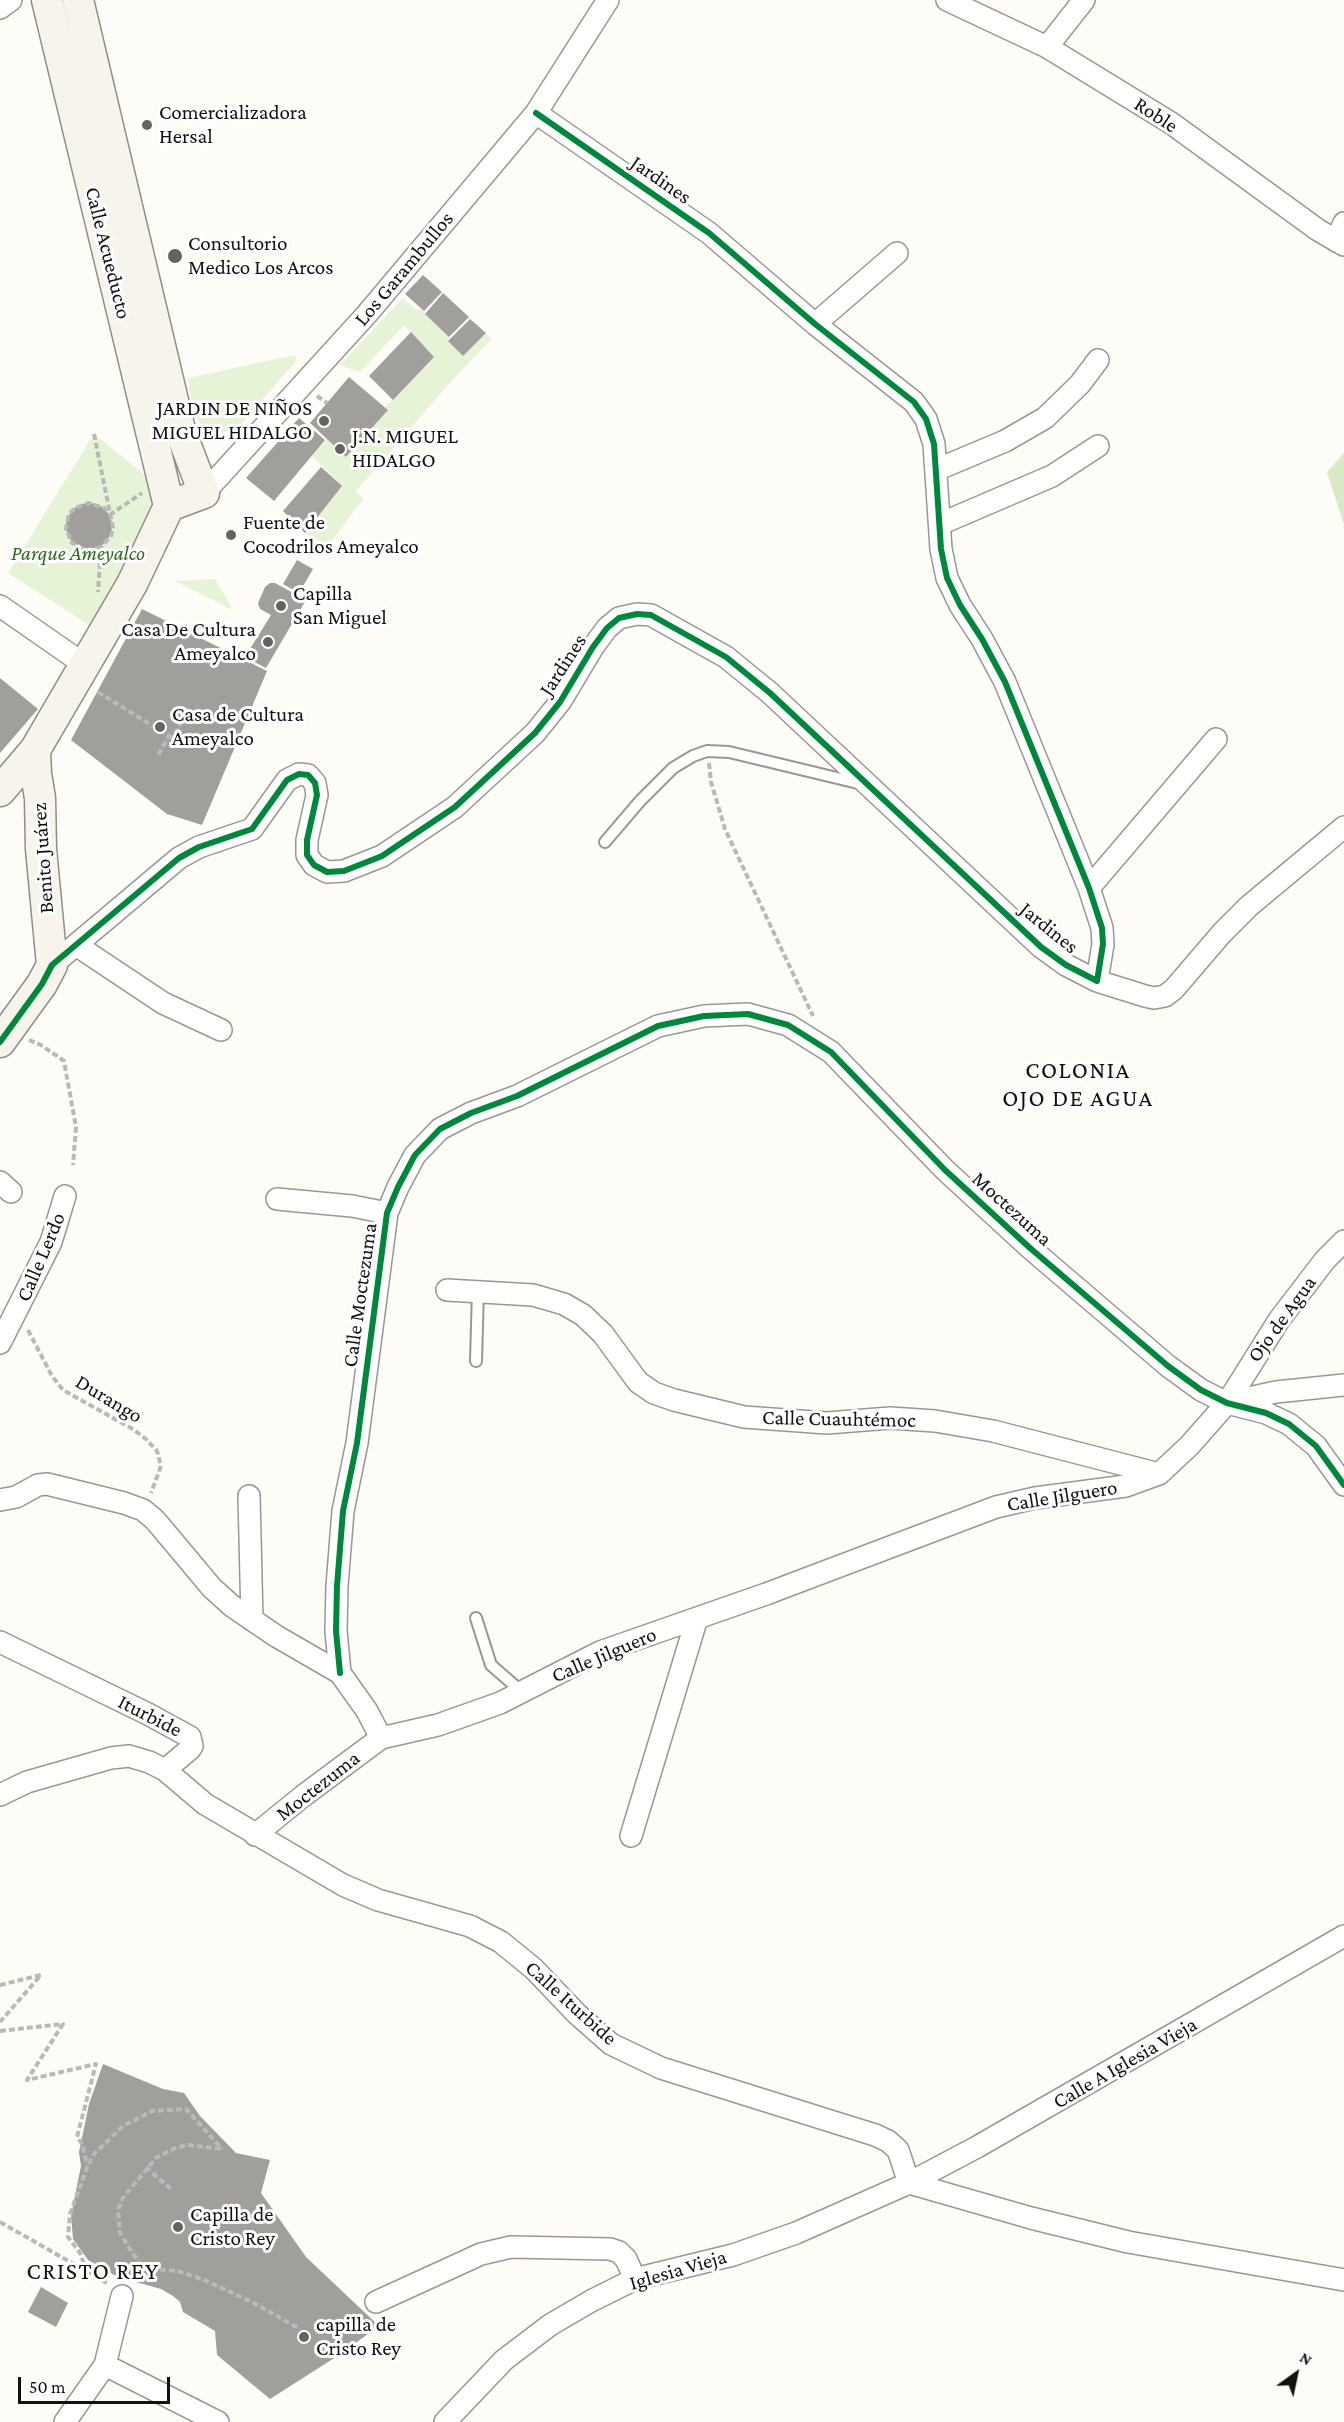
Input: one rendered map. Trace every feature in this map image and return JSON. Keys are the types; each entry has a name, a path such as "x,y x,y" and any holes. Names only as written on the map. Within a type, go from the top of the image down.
{"street":[{"path":"0,8 11,0"},
{"name":"Calle Acueducto","path":"47,0 165,492"},
{"name":"Calle Acueducto","path":"78,0 180,430 204,493"},
{"name":"Los Garambullos","path":"165,492 204,493 368,314 536,113 608,0"},
{"name":"Roble","path":"947,0 1047,47 1171,123 1341,237"},
{"path":"1047,47 1083,0"},
{"name":"Jardines","path":"76,945 179,858 199,847 252,829 287,780 299,774 308,776 315,783 317,795 307,840 307,855 314,865 327,872 344,871 382,856 455,807 535,733 560,702 607,628 619,618 637,614 651,615 726,657 770,693 1041,947 1066,965 1097,981 1103,944 1102,928 1089,888 1005,682 947,578 941,549 934,444 926,419 914,402 815,324 709,233 536,113"},
{"path":"82,147 112,142"},
{"path":"815,324 897,253"},
{"path":"936,470 1005,441 1045,418 1080,384 1098,360"},
{"path":"940,524 1053,476 1098,446"},
{"path":"0,791 91,678 132,584 165,492"},
{"path":"0,606 91,678"},
{"path":"1089,888 1216,739"},
{"name":"Benito Juárez","path":"35,750 40,798 41,849 52,965"},
{"path":"1097,981 1154,998 1165,996 1174,989 1222,933 1250,906 1344,827"},
{"path":"4,1037 52,965 76,945 163,1002 221,1030"},
{"name":"Calle Moctezuma","path":"340,1673 337,1608 343,1511 357,1443 387,1213 415,1155 440,1129 471,1113 517,1096 657,1026 704,1016 748,1014 788,1025"},
{"name":"Moctezuma","path":"788,1025 831,1052 945,1170 1030,1248 1168,1366 1201,1390 1227,1403"},
{"name":"Calle Lerdo","path":"0,1343 7,1312 51,1242 65,1196"},
{"path":"277,1199 352,1206 387,1213"},
{"name":"Ojo de Agua","path":"1227,1403 1279,1320 1325,1260 1344,1240"},
{"name":"Calle Cuauhtémoc","path":"447,1290 478,1290 532,1295 564,1304 583,1315 603,1334 638,1382 654,1393 674,1400 744,1417 827,1423 890,1418 935,1421 993,1431 1159,1474"},
{"path":"1227,1403 1276,1392 1344,1385"},
{"path":"1227,1403 1266,1413 1289,1424 1316,1446 1344,1485"},
{"name":"Calle Jilguero","path":"381,1738 438,1725 500,1703 600,1652 996,1507 1035,1498 1126,1485 1159,1474 1189,1446 1227,1403"},
{"path":"0,1500 16,1497 38,1485 58,1486 143,1510 156,1520 212,1588 252,1620 340,1673 367,1711 381,1738"},
{"path":"249,1496 252,1620"},
{"path":"631,1836 697,1618"},
{"name":"Iturbide","path":"0,1642 190,1737 192,1741 190,1749 165,1770 205,1804 255,1835"},
{"name":"Moctezuma","path":"255,1835 381,1738"},
{"path":"0,1795 27,1782 111,1758 129,1756 165,1770"},
{"name":"Calle Iturbide","path":"255,1835 343,1884 378,1900 470,1926 501,1942 534,1968 577,2014 611,2044 661,2068 888,2141 898,2151 909,2182"},
{"name":"Calle A Iglesia Vieja","path":"909,2182 978,2147 1342,1938"},
{"path":"909,2182 1031,2218 1128,2242 1344,2280"},
{"name":"Iglesia Vieja","path":"445,2422 504,2360 550,2325 635,2279 733,2255 796,2233 909,2182"},
{"path":"376,2302 481,2254 511,2247 610,2249 619,2252 626,2259 635,2279"},
{"path":"65,2422 105,2365 122,2296"},
{"path":"105,2365 218,2422"}],"lane":[{"path":"604,842 673,768 707,751 737,754 871,787"},
{"path":"476,1360 478,1290"},
{"path":"476,1618 484,1649 491,1665 522,1692"}],"path":[{"path":"94,434 111,514 113,528 111,536 101,547 86,550 78,547 68,536 66,521 75,508 89,503 104,508 111,514"},
{"path":"111,514 165,492"},
{"path":"97,598 101,547"},
{"path":"91,678 173,738 188,708"},
{"path":"157,757 169,736"},
{"path":"707,751 711,782 724,829 831,1052"},
{"path":"4,1037 41,1045 64,1061 76,1126 73,1165"},
{"path":"0,1986 41,1976 0,2022"},
{"path":"0,2031 63,2024 27,2080 96,2064 77,2137 83,2145 88,2165"},
{"path":"0,2222 71,2265 117,2288 122,2296 142,2274 142,2268 120,2233 118,2211 122,2199 156,2158 175,2148 188,2145 222,2150 186,2109 152,2111 123,2126 95,2153 88,2165 70,2214 68,2237 80,2253 87,2272"},
{"path":"146,2168 172,2190"},
{"path":"142,2268 177,2271 202,2279 252,2302 300,2329"}],"green space":[{"path":"403,298 417,311 420,308 449,337 448,341 463,356 486,333 491,340 455,377 356,491 363,499 328,546 305,533 342,486 312,456 327,439 346,457 388,410 385,407 433,357 404,325 360,372 340,365"},
{"path":"295,355 297,360 236,430 216,433 202,427 193,413 188,378"},
{"name":"Parque Ameyalco","path":"94,434 156,484 163,500 94,628 8,573"},
{"path":"1344,453 1344,525 1327,472"},
{"path":"215,579 233,610 175,581"}],"building":[{"path":"423,275 442,292 424,311 405,294"},
{"path":"443,293 469,317 449,337 425,314"},
{"path":"470,319 486,333 463,356 448,341"},
{"path":"411,332 434,357 393,400 369,376"},
{"path":"349,377 388,410 346,457 310,423"},
{"path":"299,418 325,440 274,501 246,478"},
{"path":"321,467 342,486 305,533 283,511"},
{"path":"89,503 98,504 106,509 111,517 111,535 106,543 98,548 89,549 80,548 72,543 67,535 66,526 67,517 72,509 80,504"},
{"path":"297,560 313,569 299,593 283,584"},
{"path":"270,583 275,583 306,600 266,668 245,657 271,615 260,609 258,603 265,587"},
{"name":"Casa de Cultura Ameyalco","path":"142,609 267,671 202,825 167,814 71,740"},
{"path":"0,678 38,709 0,753"},
{"name":"Capilla de Cristo Rey","path":"103,2064 163,2089 184,2093 200,2116 236,2153 270,2160 261,2193 306,2257 379,2326 339,2355 270,2399 217,2355 215,2331 183,2312 180,2302 173,2296 161,2289 118,2277 88,2260 73,2239 71,2216 81,2166 79,2152 89,2104"},
{"path":"41,2287 68,2303 56,2327 28,2312"}],"cycle path":[{"path":"0,1042 42,984 52,965 179,858 199,847 252,829 287,780 299,774 308,775 315,783 317,795 307,840 307,855 314,865 327,872 344,871 382,856 455,807 535,733 560,702 607,628 619,618 637,614 651,615 726,657 770,693 1041,947 1066,965 1097,981 1103,944 1102,928 1089,888 1005,682 947,578 941,549 934,444 926,419 914,402 815,324 709,233 536,113"},
{"path":"340,1673 336,1631 343,1511 357,1443 387,1213 415,1155 440,1129 471,1113 517,1096 658,1026 704,1016 748,1014 788,1025 831,1052 945,1170 1030,1248 1168,1366 1201,1390 1227,1403 1266,1413 1289,1424 1316,1446 1344,1485"}],"place":[{"name":"Comercializadora Hersal","path":"147,125"},
{"name":"Consultorio Medico Los Arcos","path":"175,256"},
{"name":"JARDIN DE NIÑOS MIGUEL HIDALGO","path":"324,421"},
{"name":"J.N. MIGUEL HIDALGO","path":"340,449"},
{"name":"Fuente de Cocodrilos Ameyalco","path":"231,535"},
{"name":"Capilla San Miguel","path":"281,606"},
{"name":"Casa De Cultura Ameyalco","path":"268,642"},
{"name":"Casa de Cultura Ameyalco","path":"160,727"},
{"name":"Capilla de Cristo Rey","path":"178,2227"},
{"name":"capilla de Cristo Rey","path":"304,2337"}],"district":[{"name":"COLONIA OJO DE AGUA","path":"1078,1085"},
{"name":"CRISTO REY","path":"93,2272"}]}
